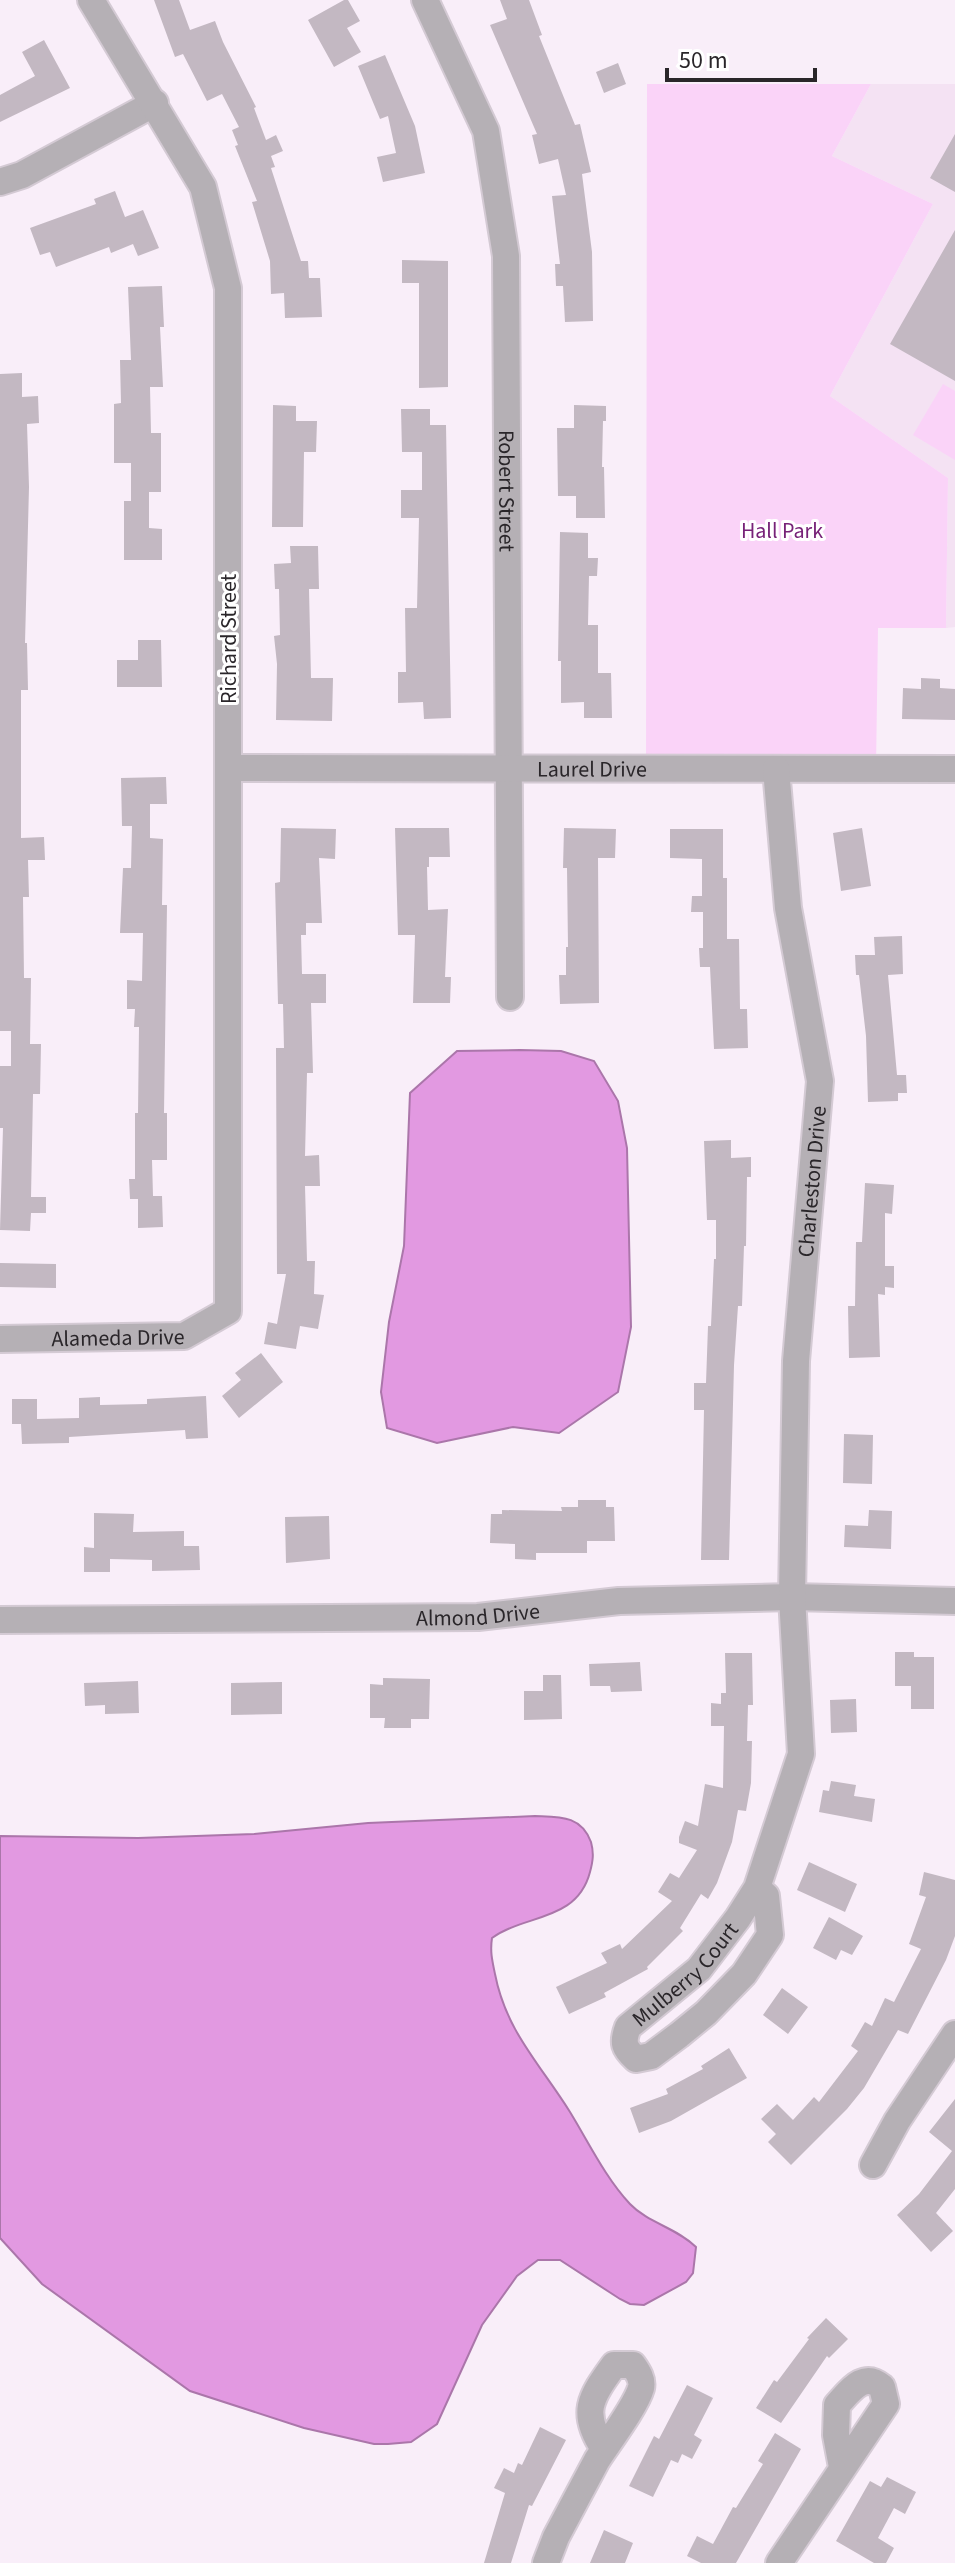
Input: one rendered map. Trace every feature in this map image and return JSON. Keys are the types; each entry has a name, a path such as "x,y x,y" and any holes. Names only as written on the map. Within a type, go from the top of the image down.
{"street":[{"name":"Richard Street","path":"91,0 203,187 228,288 228,1311"},
{"name":"Robert Street","path":"425,0 486,131 506,256 510,997"},
{"path":"0,182 22,175 155,103"},
{"name":"Laurel Drive","path":"228,768 955,769"},
{"name":"Charleston Drive","path":"776,769 788,908 820,1081 796,1361 792,1597"},
{"name":"Alameda Drive","path":"0,1339 184,1336 228,1311"},
{"name":"Almond Drive","path":"0,1620 478,1617 619,1601 792,1597 955,1601"},
{"name":"Mulberry Court","path":"757,1888 766,1896 770,1935 754,1961 706,2013 651,2056 636,2059 625,2049 623,2038 628,2027 699,1969 757,1888 801,1754 792,1597"},
{"path":"873,2165 897,2121 955,2034"},
{"path":"546,2563 556,2537 604,2449"},
{"path":"779,2563 842,2467"}],"shaded area":[{"path":"871,84 955,84 955,627 946,628 948,478 830,396 933,204 832,156"},
{"path":"457,1051 561,1051 594,1061 618,1101 627,1148 631,1327 618,1392 559,1433 513,1427 437,1443 387,1428 381,1392 389,1322 404,1246 410,1093"},
{"path":"535,1816 568,1819 581,1827 591,1842 592,1864 583,1888 562,1909 505,1930 492,1938 492,1960 500,1994 525,2046 621,2194 637,2211 696,2247 693,2273 686,2282 644,2305 630,2304 560,2260 538,2260 517,2276 482,2325 437,2424 411,2442 374,2444 304,2428 190,2391 42,2284 0,2238 0,1836 138,1838 254,1834 368,1823"}],"green space":[{"name":"Hall Park","path":"647,84 871,84 832,156 933,204 830,396 948,478 946,628 878,628 876,769 646,768"},
{"path":"943,384 955,391 955,460 913,435"}],"building":[{"path":"154,0 179,0 190,30 215,21 256,107 266,140 276,135 283,151 271,156 275,167 271,168 301,261 308,261 309,278 320,278 322,317 285,318 284,293 271,294 270,261 252,202 257,201 235,146 238,145 232,130 239,127 222,94 207,101 183,54 175,57"},
{"path":"348,0 360,21 347,28 361,52 334,67 308,20"},
{"path":"500,0 529,0 542,35 539,36 575,125 580,124 591,172 582,174 592,252 593,321 565,322 563,286 556,286 555,264 560,264 552,196 566,195 558,159 539,164 532,135 537,134 490,25 507,19"},
{"path":"44,40 70,88 0,122 0,95 35,76 22,52"},
{"path":"385,55 415,126 425,173 383,182 377,157 396,153 388,116 380,119 358,66"},
{"path":"618,63 626,84 604,93 596,72"},
{"path":"955,134 955,192 930,178"},
{"path":"115,191 125,217 143,210 159,248 138,256 133,244 111,253 109,247 56,267 50,252 40,255 30,228 96,204 94,199"},
{"path":"955,230 955,381 890,344"},
{"path":"402,260 448,261 448,387 419,388 419,283 402,283"},
{"path":"162,286 164,327 160,327 163,387 150,387 151,433 161,433 161,492 149,492 149,528 162,529 162,560 124,560 124,501 131,501 131,463 114,463 114,404 121,403 120,360 131,360 128,287"},
{"path":"22,373 22,397 38,396 39,423 27,424 29,487 25,643 28,690 21,690 21,838 44,837 45,860 28,860 29,897 23,897 24,978 31,978 30,1044 41,1044 40,1094 33,1094 31,1197 46,1197 46,1213 31,1213 30,1231 0,1230 3,1128 0,1128 0,1066 11,1066 11,1031 0,1031 0,374"},
{"path":"273,405 296,406 296,421 317,421 316,452 304,452 303,527 272,527"},
{"path":"574,405 606,406 602,467 605,518 576,518 576,496 558,496 557,428 574,428"},
{"path":"401,409 430,409 430,425 446,425 451,718 424,719 423,702 398,703 398,672 406,672 405,608 417,608 419,518 401,518 401,490 422,490 422,452 402,452"},
{"path":"560,532 588,533 588,558 598,558 597,576 589,576 588,625 598,625 598,673 611,673 612,718 584,718 584,702 561,703 561,661 558,661"},
{"path":"290,546 318,546 319,589 309,589 311,678 333,678 332,721 276,720 274,636 280,635 279,589 275,589 274,564 291,563"},
{"path":"138,640 161,640 162,687 117,687 117,660 138,660"},
{"path":"921,678 940,679 940,688 955,689 955,720 902,719 903,688 921,689"},
{"path":"166,777 167,804 150,804 150,838 163,839 162,905 167,905 164,1113 167,1113 167,1160 152,1160 153,1196 162,1196 163,1227 138,1228 138,1199 130,1199 129,1179 135,1179 139,1027 134,1027 135,1009 127,1009 127,980 142,981 143,933 120,933 123,868 131,868 132,826 122,826 121,778"},
{"path":"281,828 336,829 335,859 319,858 322,923 306,923 306,935 301,935 302,974 326,974 326,1003 311,1003 313,1073 307,1073 305,1156 319,1155 320,1186 305,1186 307,1261 315,1261 314,1294 324,1295 318,1329 300,1326 296,1349 264,1344 268,1322 277,1324 286,1274 277,1274 276,1048 284,1048 283,1004 278,1004 275,883 280,882"},
{"path":"395,828 449,828 450,857 429,857 427,867 428,910 448,909 445,977 451,977 450,1003 413,1003 415,935 398,935"},
{"path":"564,828 616,829 615,858 598,858 599,1003 560,1004 559,975 566,975 568,947"},
{"path":"862,828 871,886 841,891 833,833"},
{"path":"670,829 723,829 727,939 739,939 740,1009 747,1009 748,1048 714,1049 710,967 700,967 703,912 691,912 692,896 702,896 702,859 670,858"},
{"path":"902,936 903,974 888,975 897,1075 906,1075 907,1093 898,1093 898,1101 868,1102 866,1036 855,955 875,955 874,937"},
{"path":"731,1140 731,1158 751,1157 751,1177 747,1177 742,1306 738,1306 734,1365 729,1560 701,1560 704,1410 694,1410 694,1383 706,1383 708,1326 711,1326 716,1259 716,1220 707,1220 704,1141"},
{"path":"865,1183 894,1185 892,1214 885,1213 885,1266 894,1266 894,1288 885,1287 885,1295 878,1294 880,1357 849,1358 848,1306 855,1306 856,1242 862,1242"},
{"path":"0,1263 56,1264 56,1288 0,1287"},
{"path":"261,1353 283,1382 239,1418 222,1396 241,1380 235,1373"},
{"path":"206,1396 208,1438 186,1439 185,1430 69,1437 69,1443 22,1444 21,1424 12,1424 12,1399 37,1399 37,1419 79,1418 79,1398 100,1397 100,1405 147,1404 147,1399"},
{"path":"844,1434 873,1435 872,1484 843,1483"},
{"path":"578,1500 606,1500 606,1507 614,1507 615,1541 587,1541 587,1553 536,1553 536,1560 515,1559 515,1544 490,1543 491,1514 502,1514 502,1510 562,1511 561,1507 578,1507"},
{"path":"869,1510 892,1511 891,1549 844,1547 845,1525 868,1526"},
{"path":"94,1513 134,1514 133,1532 184,1531 184,1546 199,1546 200,1570 152,1571 152,1560 110,1559 110,1572 84,1572 84,1547 94,1548"},
{"path":"329,1516 330,1559 286,1563 285,1517"},
{"path":"895,1652 914,1652 914,1657 934,1657 934,1709 911,1709 911,1686 895,1686"},
{"path":"725,1653 752,1653 753,1705 748,1705 747,1741 752,1741 751,1783 746,1811 738,1810 732,1842 717,1883 708,1899 701,1894 680,1928 683,1931 648,1969 604,1993 606,1997 569,2014 556,1987 607,1963 601,1953 620,1944 622,1949 672,1901 658,1892 670,1873 679,1878 697,1850 679,1843 679,1837 685,1821 698,1826 705,1784 723,1788 724,1726 711,1726 711,1703 721,1704 721,1693 726,1693"},
{"path":"640,1662 642,1691 611,1692 610,1686 590,1686 589,1664"},
{"path":"543,1675 561,1675 562,1719 524,1720 524,1691 543,1691"},
{"path":"383,1678 430,1679 429,1719 411,1719 411,1728 384,1728 385,1718 370,1718 370,1684 383,1685"},
{"path":"138,1681 139,1713 105,1714 105,1705 85,1706 84,1683"},
{"path":"282,1682 282,1714 231,1715 231,1683"},
{"path":"856,1699 857,1732 831,1733 830,1700"},
{"path":"831,1781 856,1785 854,1796 875,1799 872,1822 819,1812 823,1790 829,1791"},
{"path":"809,1862 857,1884 845,1912 797,1890"},
{"path":"924,1872 955,1880 955,1936 946,1960 908,2034 898,2030 864,2088 791,2165 768,2142 776,2134 761,2119 777,2104 793,2120 814,2097 819,2102 858,2051 851,2046 865,2022 872,2026 885,1998 894,2002 921,1949 909,1944 926,1897 919,1895"},
{"path":"829,1917 863,1936 852,1955 841,1950 836,1960 813,1948"},
{"path":"782,1988 808,2007 788,2034 763,2015"},
{"path":"729,2048 747,2078 671,2121 639,2133 630,2108 668,2094 666,2089 703,2069 701,2066"},
{"path":"955,2099 955,2189 936,2213 953,2231 931,2252 897,2215 919,2194 952,2151 929,2132"},
{"path":"826,2318 848,2339 829,2358 827,2356 781,2423 756,2408 774,2380 777,2382 807,2338"},
{"path":"687,2385 713,2398 694,2435 702,2440 692,2459 682,2454 678,2463 671,2460 653,2497 629,2486 654,2436 659,2439"},
{"path":"540,2427 566,2440 532,2506 529,2505 511,2563 484,2563 505,2493 494,2488 504,2468 514,2473 518,2463 522,2465"},
{"path":"775,2433 801,2449 736,2563 701,2563 687,2556 697,2536 713,2544 733,2507 736,2508 763,2464 758,2461"},
{"path":"887,2477 916,2492 905,2514 894,2508 878,2538 894,2548 886,2563 874,2563 836,2541 870,2481 881,2487"},
{"path":"604,2530 633,2543 625,2563 590,2563"}]}
